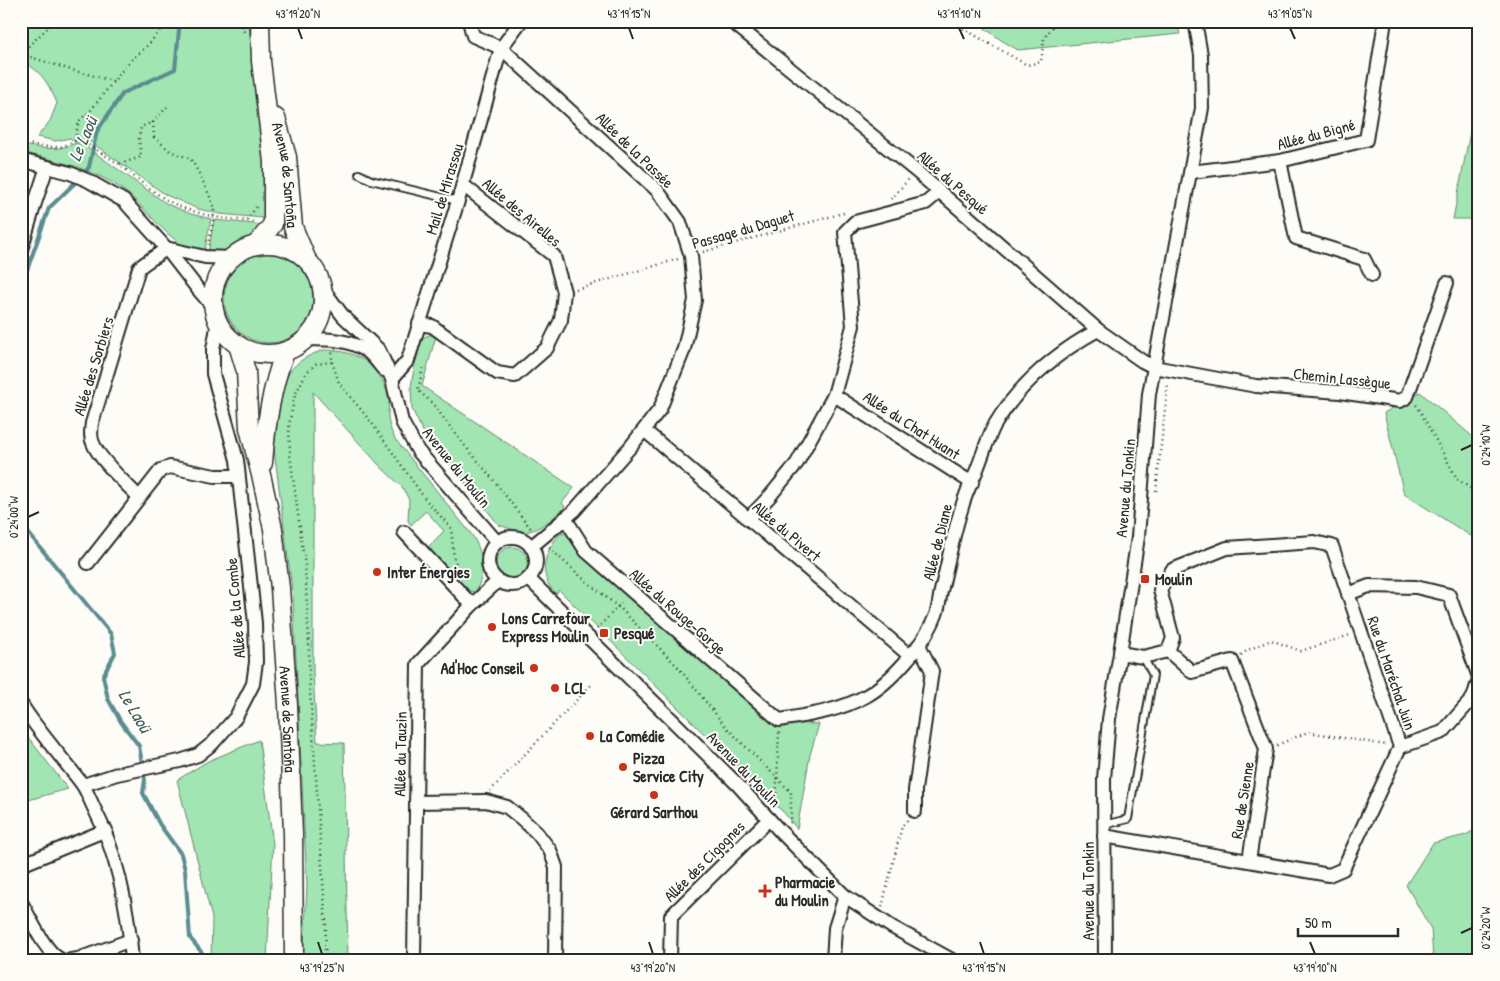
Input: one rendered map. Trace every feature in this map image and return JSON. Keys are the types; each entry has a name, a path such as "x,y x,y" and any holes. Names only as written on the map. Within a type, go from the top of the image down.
{"main road":[{"name":"Avenue de Santoña","path":"256,245 273,224 273,162 261,61 260,21"},
{"name":"Avenue de Santoña","path":"261,61 287,157 293,227 306,258"},
{"path":"274,244 291,248 306,258 317,272 323,289 323,307 317,324 307,339 285,352 269,354 253,352 238,345 227,335 216,315 214,290 220,272 231,258 242,250 256,245 274,244"},
{"name":"Avenue de Santoña","path":"238,345 246,371 249,428 272,530 280,588 288,705 293,834 294,960"},
{"name":"Avenue de Santoña","path":"262,479 265,428 277,373 285,352"}],"street":[{"path":"469,21 473,36 501,48 521,21"},
{"name":"Allée du Pesqué","path":"731,21 916,171 1098,330 1142,361 1154,367"},
{"name":"Avenue du Tonkin","path":"1105,960 1104,780 1109,719 1138,537 1149,394 1202,108 1201,55 1195,21"},
{"name":"Allée du Bigné","path":"1191,172 1280,161 1366,140 1384,21"},
{"name":"Mail de Mirassou","path":"392,379 408,360 463,185 501,48"},
{"name":"Allée de la Passée","path":"501,48 657,190 680,222 691,256 695,300 684,349 660,409 581,503 531,547"},
{"path":"21,160 70,173 89,181 124,201 166,248 216,315"},
{"path":"1280,161 1296,238 1364,259 1372,275"},
{"path":"21,250 48,167"},
{"name":"Allée des Airelles","path":"419,324 432,326 497,373 515,376 547,348 561,320 564,292 554,256 463,185"},
{"path":"748,519 798,463 834,395 853,326 845,232 855,222 926,203 939,192"},
{"path":"166,248 205,257 231,258"},
{"name":"Allée des Sorbiers","path":"139,497 114,472 96,450 92,443 92,423 119,330 131,300 140,268 146,261 166,248"},
{"name":"Chemin Lassègue","path":"1154,367 1256,386 1340,392 1400,401 1407,397 1447,283"},
{"name":"Avenue du Moulin","path":"323,289 343,316 379,350 392,379 402,422 418,451 497,542"},
{"name":"Allée de la Combe","path":"83,785 117,774 180,761 198,755 213,743 236,717 253,684 256,662 254,623 237,460 213,374 216,315"},
{"name":"Allée de Diane","path":"779,720 827,711 866,696 882,685 919,645 935,617 962,506 994,428 1009,403 1030,379 1052,360 1098,330"},
{"name":"Avenue du Moulin","path":"307,339 334,339 349,343 368,352 392,379"},
{"name":"Allée du Chat Huant","path":"834,395 972,483"},
{"name":"Allée du Pivert","path":"644,430 910,656"},
{"path":"88,563 161,470 170,466 216,476 238,476"},
{"name":"Allée du Rouge-Gorge","path":"565,518 586,552 779,720"},
{"path":"404,532 472,605"},
{"path":"504,538 519,538 526,541 531,547 535,553 536,560 533,574 529,579 517,585 504,584 498,581 489,569 489,554 497,542 504,538"},
{"name":"Rue du Maréchal Juin","path":"1104,830 1249,861 1329,875 1343,869 1400,747 1332,546 1314,542 1227,548 1172,570 1160,590 1173,638 1168,651"},
{"name":"Avenue du Moulin","path":"529,579 737,784 779,830 845,896 892,927 952,960"},
{"name":"Allée du Tauzin","path":"414,960 418,664 472,605 498,581"},
{"path":"1348,594 1369,586 1416,587 1449,595 1479,678 1476,700 1442,732 1400,747"},
{"path":"915,811 915,790 932,671 919,645"},
{"path":"1120,653 1144,657 1168,651 1192,672 1232,661"},
{"name":"Rue de Sienne","path":"1232,661 1266,749 1249,861"},
{"path":"21,704 33,724 83,785 106,830 121,883 131,940 132,960"},
{"path":"416,802 486,801 507,807 537,833 550,850 556,867 555,960"},
{"name":"Allée des Cigognes","path":"670,960 671,916 769,819"},
{"path":"21,866 106,830"},
{"path":"832,960 835,928 845,896"},
{"path":"21,902 48,950 55,958 62,960"},
{"path":"71,960 131,940"}],"lane":[{"path":"359,174 371,180 458,201"},
{"path":"1104,830 1128,819 1153,675 1144,657"}],"path":[{"path":"56,21 21,54 113,81"},
{"path":"76,140 79,121 91,110 128,62 148,44 167,21"},
{"path":"950,21 1027,65 1041,62 1044,40 1056,21"},
{"path":"119,164 141,157 139,139 141,127 153,122 167,107"},
{"path":"153,122 154,137 170,151 191,159 214,208 206,251"},
{"path":"21,143 34,146 61,147 76,140 82,141 119,164 168,201 213,217 262,222"},
{"path":"891,199 916,171"},
{"path":"21,179 27,182"},
{"name":"Passage du Daguet","path":"564,292 854,210"},
{"path":"331,347 332,362 338,383 371,422 412,482 451,528 454,559 461,574"},
{"path":"325,960 326,925 309,677 305,566 290,455 289,425 295,395 306,374 316,364 332,362"},
{"path":"423,368 418,390 434,405 533,531"},
{"path":"1407,397 1418,406 1457,479 1479,494"},
{"path":"548,547 618,607 678,667 726,727 791,792 791,822 779,830"},
{"path":"589,638 632,592"},
{"path":"1232,661 1248,650 1271,640 1301,652 1360,631"},
{"path":"486,801 485,796 591,685"},
{"path":"769,819 776,803 779,720"},
{"path":"1266,749 1308,732 1400,747"},
{"path":"880,918 902,826 915,811"}],"green space":[{"path":"21,21 249,21 268,164 270,212 263,218 220,214 198,209 166,195 85,138 77,143 85,146 167,204 191,214 211,219 204,253 188,248 178,242 131,196 100,176 74,166 21,152 21,145 62,148 76,143 70,138 56,141 37,137 50,121 57,103 44,78 34,69 21,62"},
{"path":"975,21 1176,21 1180,34 1018,50"},
{"path":"1479,86 1479,219 1453,219"},
{"path":"214,220 264,225 255,235 226,251 208,253"},
{"path":"269,253 286,256 301,266 311,281 314,298 311,315 301,330 286,340 269,343 252,340 237,330 227,315 224,298 227,281 237,266 252,256"},
{"path":"434,334 436,336 422,386 574,488 562,503 565,507 551,520 536,529 523,533 499,525 422,430 412,409 411,387 421,341 426,336"},
{"path":"324,350 348,353 358,357 367,362 382,379 389,402 389,421 395,439 472,535 479,548 482,563 481,577 475,592 464,590 427,548 444,531 426,511 411,525 408,521 409,500 403,488 380,466 313,392 313,673 317,742 344,743 348,960 303,960 307,886 293,597 274,449 279,400 289,373 304,358"},
{"path":"1420,392 1479,442 1479,541 1404,494 1384,413"},
{"path":"566,533 581,556 767,719 775,723 819,724 810,755 797,829 786,815 559,590 556,594 550,587 546,580 545,572 547,556 554,541 560,534"},
{"path":"512,547 524,551 528,563 524,575 512,579 500,575 496,563 500,551"},
{"path":"21,728 68,789 21,802"},
{"path":"259,740 273,844 267,960 211,960 212,918 177,780 208,761"},
{"path":"1479,827 1479,948 1471,960 1433,960 1431,929 1406,885 1433,843 1466,835"}],"waterway":[{"name":"Le Laoü","path":"83,175 89,167 97,131 123,93 175,69 180,21"},
{"name":"Le Laoü","path":"21,287 49,208 78,180"},
{"name":"Le Laoü","path":"21,524 111,634 115,653 103,676 108,699 121,722 139,746 145,780 143,793 160,825 181,854 185,870 190,938 208,960"}],"place":[{"name":"Inter Énergies","path":"377,572"},
{"name":"Moulin","path":"1145,579"},
{"name":"Lons Carrefour Express Moulin","path":"492,627"},
{"name":"Pesqué","path":"604,633"},
{"name":"Ad'Hoc Conseil","path":"534,668"},
{"name":"LCL","path":"555,688"},
{"name":"La Comédie","path":"590,736"},
{"name":"Pizza Service City","path":"623,767"},
{"name":"Gérard Sarthou","path":"654,795"},
{"name":"Pharmacie du Moulin","path":"765,891"}]}
